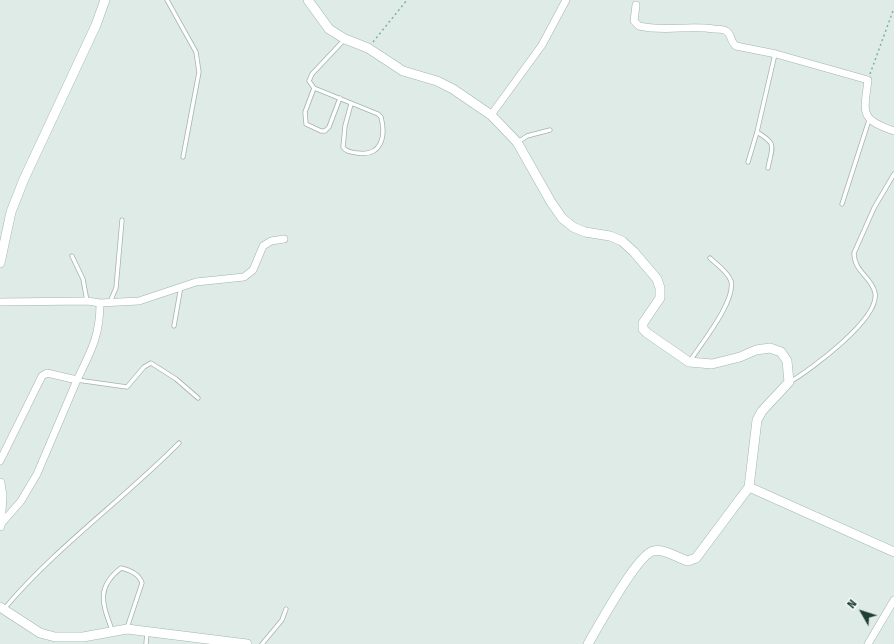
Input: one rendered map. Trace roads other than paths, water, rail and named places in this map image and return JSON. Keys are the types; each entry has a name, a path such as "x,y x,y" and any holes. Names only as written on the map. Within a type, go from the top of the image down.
{"street":[{"path":"0,263 11,212 93,32 105,0"},
{"path":"308,0 329,29 345,39 368,48 403,71 438,82 491,115 517,142 551,202 562,218 573,227 585,232 610,236 622,241 634,252 657,279 660,288 660,298 645,318 643,329 689,362 712,364 740,357 756,350 770,348 781,352 787,361 789,382 762,411 757,420 749,487 696,558 688,561 662,550 652,551 644,557 634,569 588,644"},
{"path":"491,115 542,45 566,0"},
{"path":"636,5 634,21 639,26 652,28 698,26 724,30 728,33 732,42 736,46 776,54 868,80 864,110 869,120 875,124 894,131"},
{"path":"0,302 87,301 109,303 139,301 181,285 244,277 253,270 263,246 270,241 284,239"},
{"path":"0,525 21,501 37,474 95,342 100,324 100,303"},
{"path":"0,461 42,376 47,373 77,380"},
{"path":"0,483 2,496 0,525"},
{"path":"749,487 894,552"},
{"path":"868,644 894,600"},
{"path":"2,609 40,633 55,637 83,637 112,630 127,629 247,644"}],"lane":[{"path":"167,0 196,52 198,72 183,157"},
{"path":"345,39 310,77 309,81 314,88 340,98 381,117 381,140 379,147 373,153 364,154 349,152 343,147 345,126 351,104"},
{"path":"748,162 776,54"},
{"path":"314,88 305,112 306,124 310,127 325,131 329,127 340,98"},
{"path":"842,204 869,120"},
{"path":"517,142 527,136 550,130"},
{"path":"757,132 771,142 772,146 768,168"},
{"path":"789,382 808,371 829,355 848,337 868,313 874,303 875,294 873,286 858,269 854,261 854,253 874,208 894,174"},
{"path":"109,303 116,288 122,220"},
{"path":"72,256 83,279 87,301"},
{"path":"689,362 726,304 732,289 727,274 710,258"},
{"path":"174,326 181,285"},
{"path":"77,380 127,387 144,368 151,363 176,379 198,398"},
{"path":"2,609 45,566 141,480 179,443"},
{"path":"112,630 103,605 102,597 106,587 116,572 121,568 135,574 140,578 142,583 127,629"},
{"path":"262,644 282,620 286,609"},
{"path":"146,644 147,631"}]}
